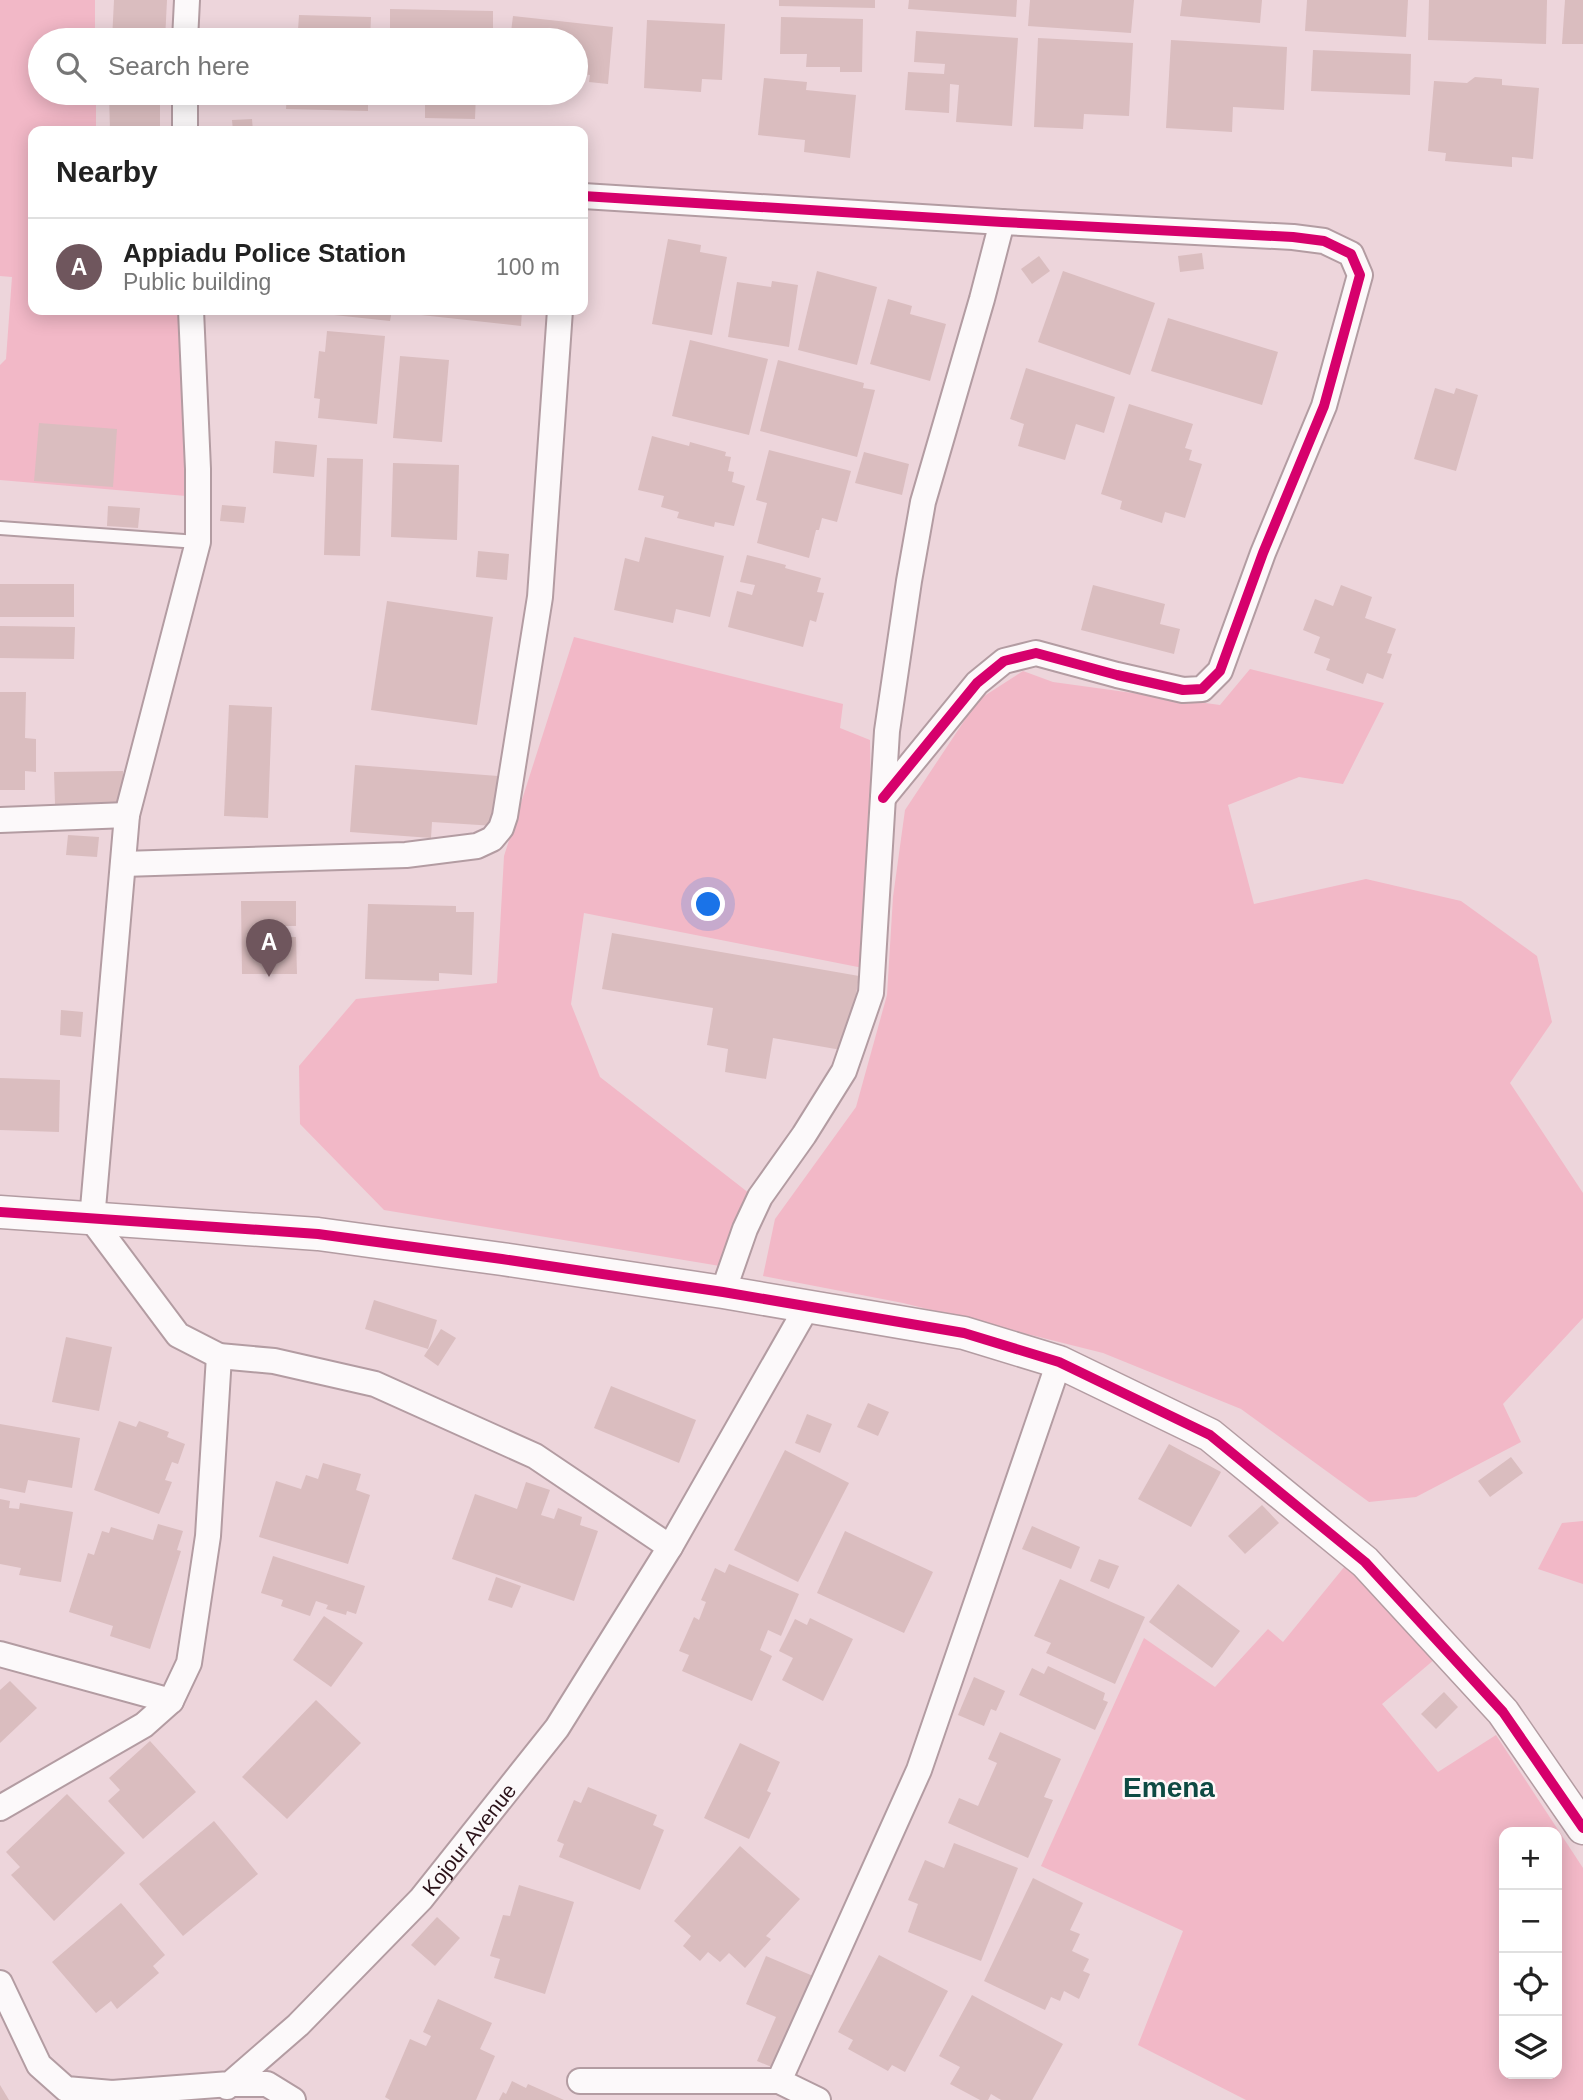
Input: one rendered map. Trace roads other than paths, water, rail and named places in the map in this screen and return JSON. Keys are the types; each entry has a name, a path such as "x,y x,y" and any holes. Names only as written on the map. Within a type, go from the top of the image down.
{"street":[{"path":"186,28 187,0"},
{"path":"185,105 185,126"},
{"path":"588,196 1293,237 1324,241 1351,254 1360,275 1324,406 1263,553 1220,671 1202,689 1183,690 1036,653 1004,661 977,683 883,798"},
{"path":"723,1292 745,1229 760,1197 804,1135 844,1071 871,993 887,731 923,502 1002,222"},
{"path":"191,315 198,469 198,542 127,815 92,1220 178,1335 219,1356 274,1361 375,1384 534,1456 670,1547"},
{"path":"123,864 406,855 477,846 492,839 501,828 506,816 540,597 560,315"},
{"path":"0,820 127,815"},
{"path":"0,1212 318,1234 723,1292 964,1333 1059,1362 1210,1435 1365,1562 1503,1712 1583,1828"},
{"name":"Kojour Avenue","path":"222,2092 298,2025 421,1899 556,1728 670,1547 807,1307"},
{"path":"0,1808 144,1725 171,1701 189,1663 208,1536 219,1356"},
{"path":"779,2081 919,1770 1059,1362"},
{"path":"0,1654 171,1701"},
{"path":"0,1983 39,2065 66,2089 112,2093 222,2092 267,2084 293,2100"},
{"path":"580,2081 779,2081 818,2100"}],"lane":[{"path":"0,528 198,542"}],"place":[{"name":"Appiadu Police Station","path":"269,977"}],"district":[{"name":"Emena","path":"1169,1787"}]}
